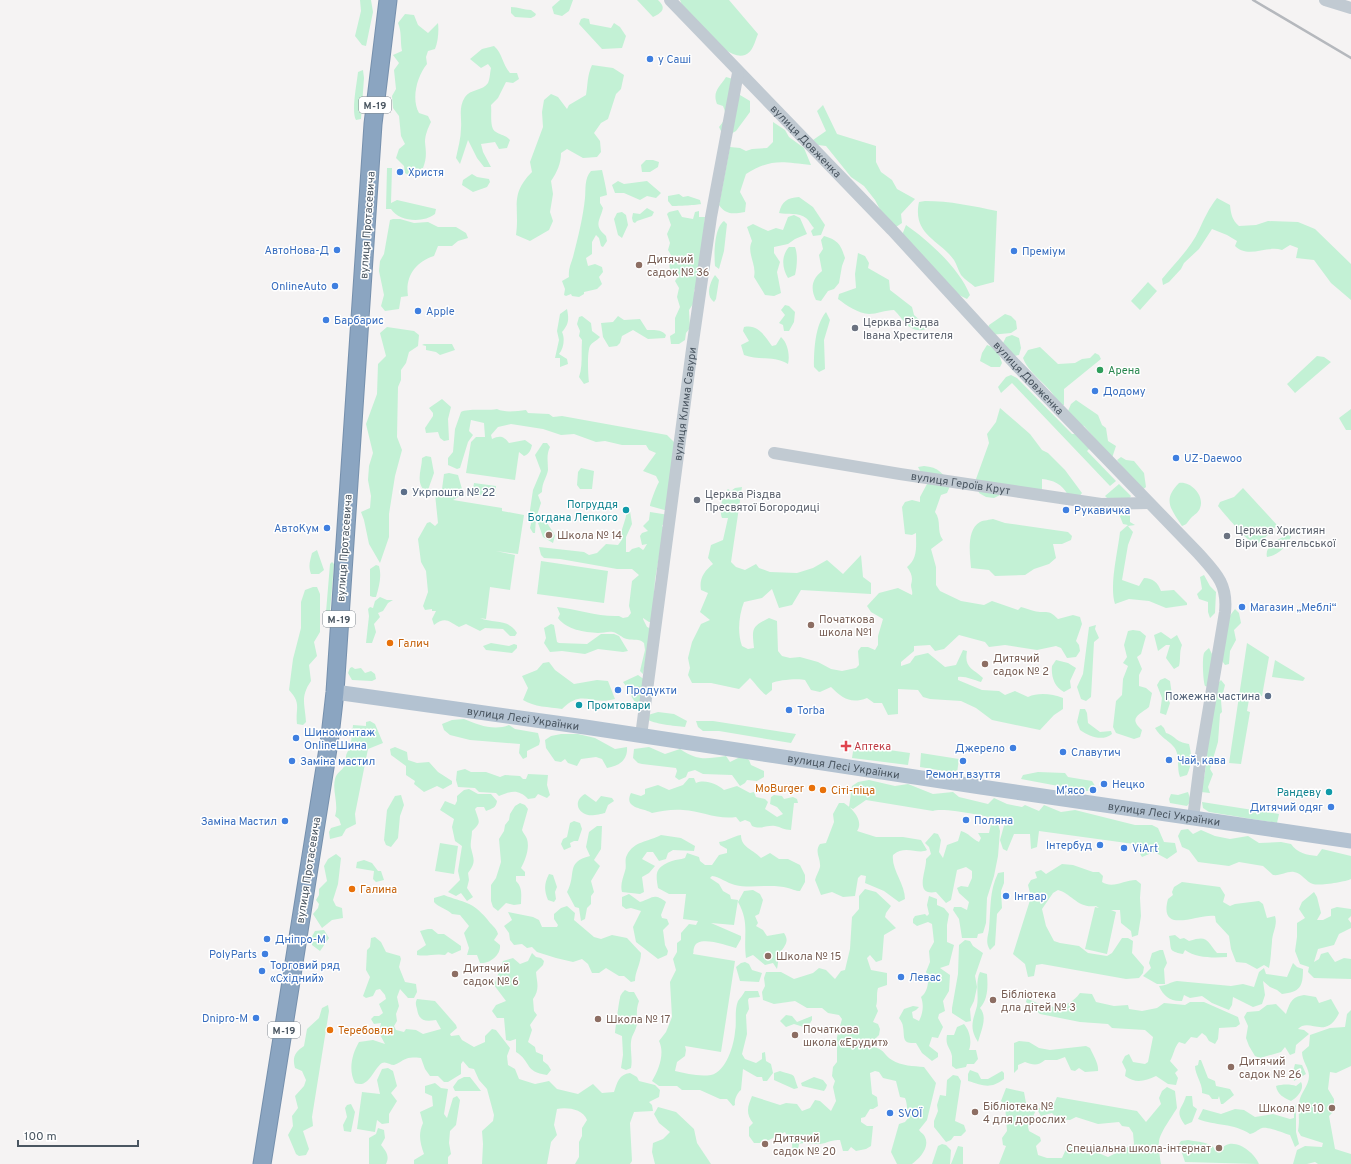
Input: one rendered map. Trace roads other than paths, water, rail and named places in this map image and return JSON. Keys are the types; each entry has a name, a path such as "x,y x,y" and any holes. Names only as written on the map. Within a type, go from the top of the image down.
{"highway":[{"name":"вулиця Протасевича","path":"262,1164 330,736 335,692 373,124 388,0"}],"main road":[{"name":"вулиця Лесі Українки","path":"335,692 1351,841"}],"street":[{"name":"вулиця Довженка","path":"670,0 738,73 892,230 1219,578 1226,594 1221,640 1200,755 1193,818"},
{"path":"1326,0 1351,8"},
{"name":"вулиця Клима Савури","path":"641,736 693,341 711,217 738,73"},
{"name":"вулиця Героїв Крут","path":"774,453 904,475 1101,504 1148,503"}],"railway":[{"path":"1253,0 1351,58"}],"place":[{"name":"у Саші","path":"650,59"},
{"name":"Христя","path":"400,172"},
{"name":"АвтоНова-Д","path":"337,250"},
{"name":"Преміум","path":"1014,251"},
{"name":"Дитячий садок № 36","path":"639,265"},
{"name":"OnlineAuto","path":"335,286"},
{"name":"Apple","path":"418,311"},
{"name":"Барбарис","path":"326,320"},
{"name":"Церква Різдва Івана Хрестителя","path":"855,328"},
{"name":"Арена","path":"1100,370"},
{"name":"Додому","path":"1095,391"},
{"name":"UZ-Daewoo","path":"1176,458"},
{"name":"Укрпошта № 22","path":"404,492"},
{"name":"Церква Різдва Пресвятої Богородиці","path":"697,500"},
{"name":"Погруддя Богдана Лепкого","path":"626,510"},
{"name":"Рукавичка","path":"1066,510"},
{"name":"АвтоКум","path":"327,528"},
{"name":"Школа № 14","path":"549,535"},
{"name":"Церква Християн Віри Євангельської","path":"1227,536"},
{"name":"Магазин „Меблі“","path":"1242,607"},
{"name":"Початкова школа №1","path":"811,625"},
{"name":"Галич","path":"390,643"},
{"name":"Дитячий садок № 2","path":"985,664"},
{"name":"Продукти","path":"618,690"},
{"name":"Пожежна частина","path":"1268,696"},
{"name":"Промтовари","path":"579,705"},
{"name":"Torba","path":"789,710"},
{"name":"Шиномонтаж OnlineШина","path":"296,738"},
{"name":"Аптека","path":"846,746"},
{"name":"Джерело","path":"1013,748"},
{"name":"Славутич","path":"1063,752"},
{"name":"Чай, кава","path":"1169,760"},
{"name":"Заміна мастил","path":"292,761"},
{"name":"Ремонт взуття","path":"963,761"},
{"name":"Нецко","path":"1104,784"},
{"name":"MoBurger","path":"812,788"},
{"name":"Сіті-піца","path":"823,790"},
{"name":"Мʼясо","path":"1093,790"},
{"name":"Рандеву","path":"1329,792"},
{"name":"Дитячий одяг","path":"1331,807"},
{"name":"Поляна","path":"966,820"},
{"name":"Заміна Мастил","path":"285,821"},
{"name":"Інтербуд","path":"1100,845"},
{"name":"ViArt","path":"1124,848"},
{"name":"Галина","path":"352,889"},
{"name":"Інгвар","path":"1006,896"},
{"name":"Дніпро-М","path":"267,939"},
{"name":"PolyParts","path":"265,954"},
{"name":"Школа № 15","path":"768,956"},
{"name":"Торговий ряд «Східний»","path":"262,971"},
{"name":"Дитячий садок № 6","path":"455,974"},
{"name":"Левас","path":"901,977"},
{"name":"Бібліотека дла дітей № 3","path":"993,1000"},
{"name":"Dnipro-M","path":"256,1018"},
{"name":"Школа № 17","path":"598,1019"},
{"name":"Теребовля","path":"330,1030"},
{"name":"Початкова школа «Ерудит»","path":"795,1035"},
{"name":"Дитячий садок № 26","path":"1231,1067"},
{"name":"Школа № 10","path":"1332,1108"},
{"name":"Бібліотека № 4 для дорослих","path":"975,1112"},
{"name":"SVOЇ","path":"890,1113"},
{"name":"Дитячий садок № 20","path":"765,1144"},
{"name":"Спеціальна школа-інтернат","path":"1219,1148"}]}
